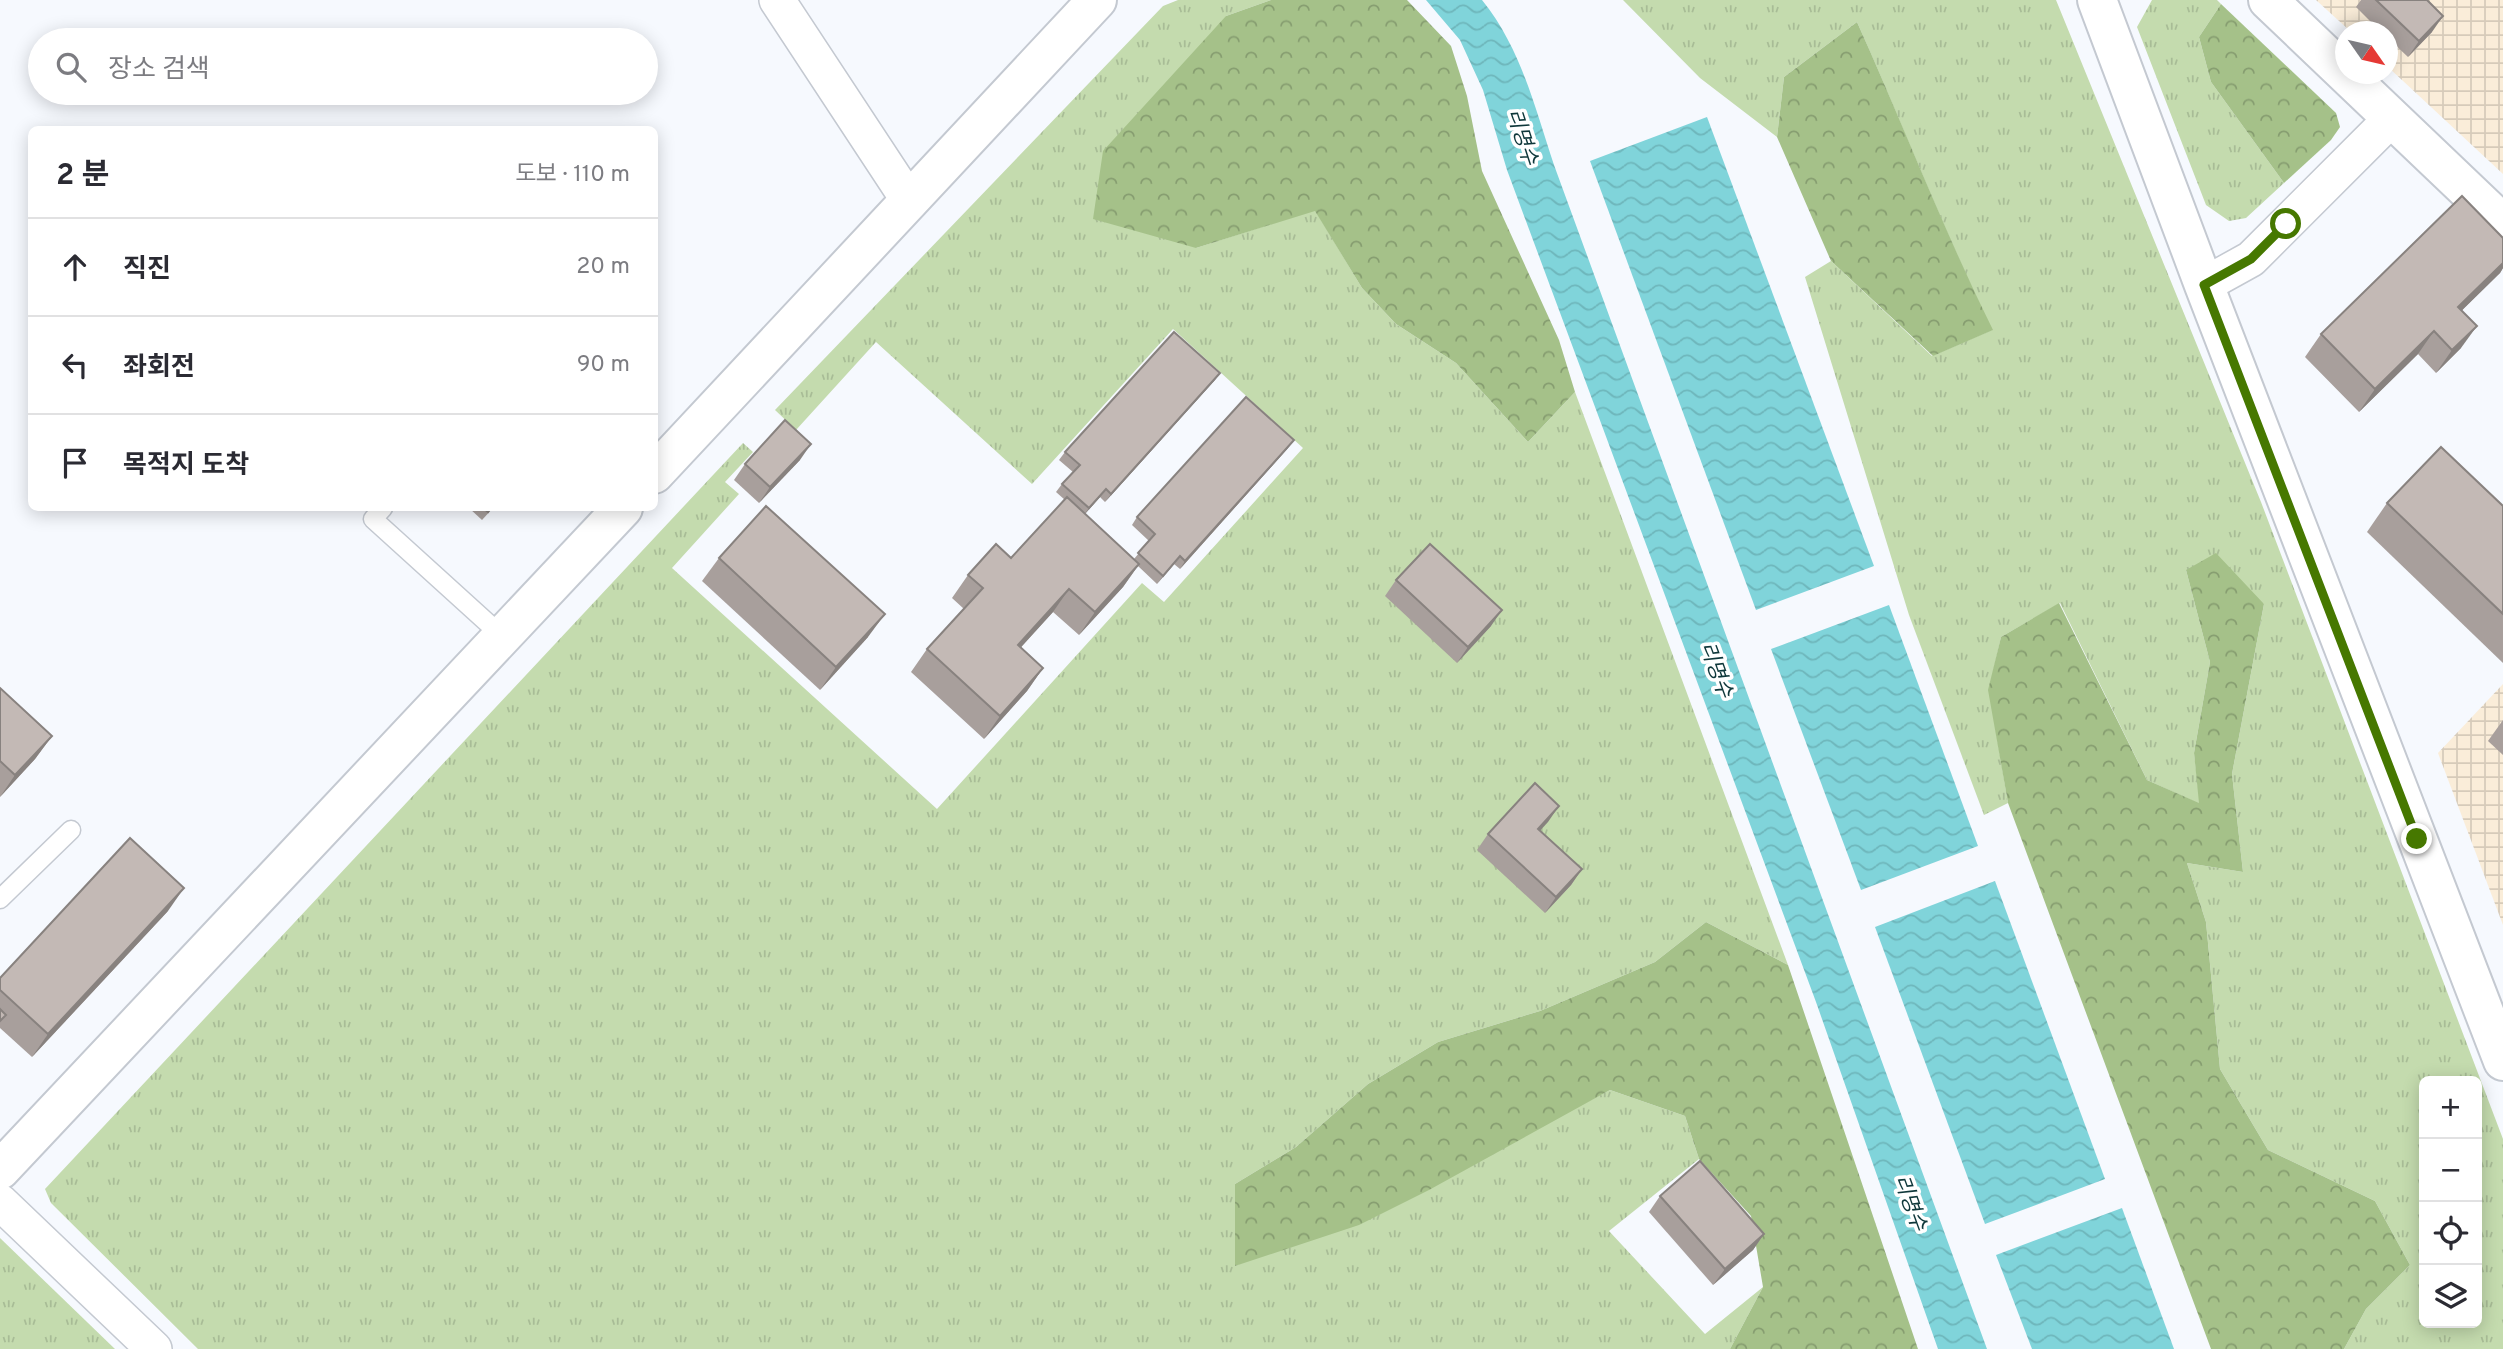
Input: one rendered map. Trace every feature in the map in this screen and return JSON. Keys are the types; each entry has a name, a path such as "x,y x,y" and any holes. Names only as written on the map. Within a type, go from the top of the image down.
{"street":[{"path":"777,0 910,202"},
{"path":"658,470 1097,0"},
{"path":"2097,0 2503,1061"},
{"path":"2268,0 2503,224"},
{"path":"2204,285 2251,259 2392,118"},
{"path":"0,1170 620,511"},
{"path":"0,1202 154,1349"}],"lane":[{"path":"380,511 373,519 502,636"},
{"path":"0,900 71,830"}],"shaded area":[{"path":"2316,0 2503,0 2503,174 2398,76 2398,21 2339,21"},
{"path":"2503,684 2503,925 2438,753"}],"green space":[{"path":"1178,0 1271,0 1226,16 1196,248 1315,210 1362,288 1396,324 1456,363 1528,442 1575,392 1788,965 1706,922 1655,962 1540,1011 1438,1042 1368,1084 1296,1147 1235,1184 1235,1266 1550,1121 1610,1090 1685,1116 1699,1159 1609,1231 1705,1334 1763,1287 1730,1349 198,1349 51,1203 45,1189 743,443 753,452 725,482 739,494 672,568 937,809 1142,583 1164,602 1303,448 1173,329 1032,484 876,342 796,430 775,410 1163,6"},
{"path":"1271,0 1407,0 1451,46 1467,96 1482,171 1559,340 1575,392 1528,442 1456,363 1396,324 1362,288 1315,211 1196,248 1093,219 1103,151 1226,16"},
{"path":"1623,0 2056,0 2261,502 2479,1076 2419,1076 2419,1328 2482,1328 2482,1084 2503,1139 2503,1349 2344,1349 2366,1309 2410,1265 2375,1201 2268,1150 2220,1069 2206,922 2187,863 2243,872 2232,774 2264,604 2186,570 2210,662 2194,753 2200,804 2147,780 2060,603 2001,637 1989,690 2008,803 1984,815 1909,615 1805,277 1831,261 1932,356 1992,330 1857,22 1784,77 1777,137 1700,78"},
{"path":"2152,0 2217,0 2221,4 2199,37 2211,82 2284,183 2246,218 2229,221 2206,205 2137,27"},
{"path":"2221,4 2336,113 2340,127 2331,140 2284,183 2211,82 2199,37"},
{"path":"1857,22 1957,254 1993,330 1933,356 1831,261 1777,137 1784,77"},
{"path":"2216,553 2264,604 2232,774 2243,872 2187,863 2206,922 2220,1069 2268,1150 2375,1201 2410,1265 2366,1309 2344,1349 2211,1349 2008,803 1988,690 2001,637 2059,603 2147,780 2199,803 2194,753 2210,662 2186,570"},
{"path":"1706,922 1788,965 1918,1349 1730,1349 1763,1287 1751,1216 1699,1159 1685,1116 1610,1090 1429,1190 1359,1225 1235,1266 1235,1184 1296,1147 1368,1084 1438,1042 1540,1011 1655,962"},
{"path":"0,1238 115,1349 0,1349"}],"water":[{"name":"리명수","path":"1426,0 1482,0 1496,19 1517,58 1987,1349 1938,1349 1816,1002 1507,170 1483,90 1460,40"},
{"path":"1707,117 1874,566 1756,610 1590,161"},
{"path":"1889,605 1978,846 1861,890 1771,649"},
{"path":"1995,881 2105,1179 1985,1224 1875,927"},
{"path":"2122,1208 2174,1349 2032,1349 1996,1255"}],"building":[{"path":"2376,0 2427,0 2443,16 2419,41"},
{"path":"2462,196 2503,238 2503,263 2458,307 2477,326 2452,350 2434,331 2375,389 2321,334"},
{"path":"1174,332 1220,373 1111,494 1106,489 1089,508 1062,484 1080,465 1065,452"},
{"path":"1246,397 1294,440 1185,561 1180,556 1163,576 1138,553 1155,534 1137,517"},
{"path":"785,420 811,444 770,487 745,464"},
{"path":"2441,447 2503,506 2503,614 2387,503"},
{"path":"1067,497 1139,564 1095,612 1069,589 1018,645 1043,668 1000,716 927,649 983,588 968,575 996,544 1011,558"},
{"path":"766,506 885,614 836,667 719,558"},
{"path":"1430,544 1502,610 1468,647 1396,580"},
{"path":"0,688 52,736 15,775 0,761"},
{"path":"1535,783 1559,806 1538,829 1582,869 1556,897 1488,834"},
{"path":"130,838 184,888 48,1034 0,990 0,978"},
{"path":"0,1009 6,1015 0,1021"},
{"path":"1700,1161 1764,1234 1725,1269 1660,1196"}],"route":[{"path":"2286,224 2251,259 2204,285 2417,839"}]}
